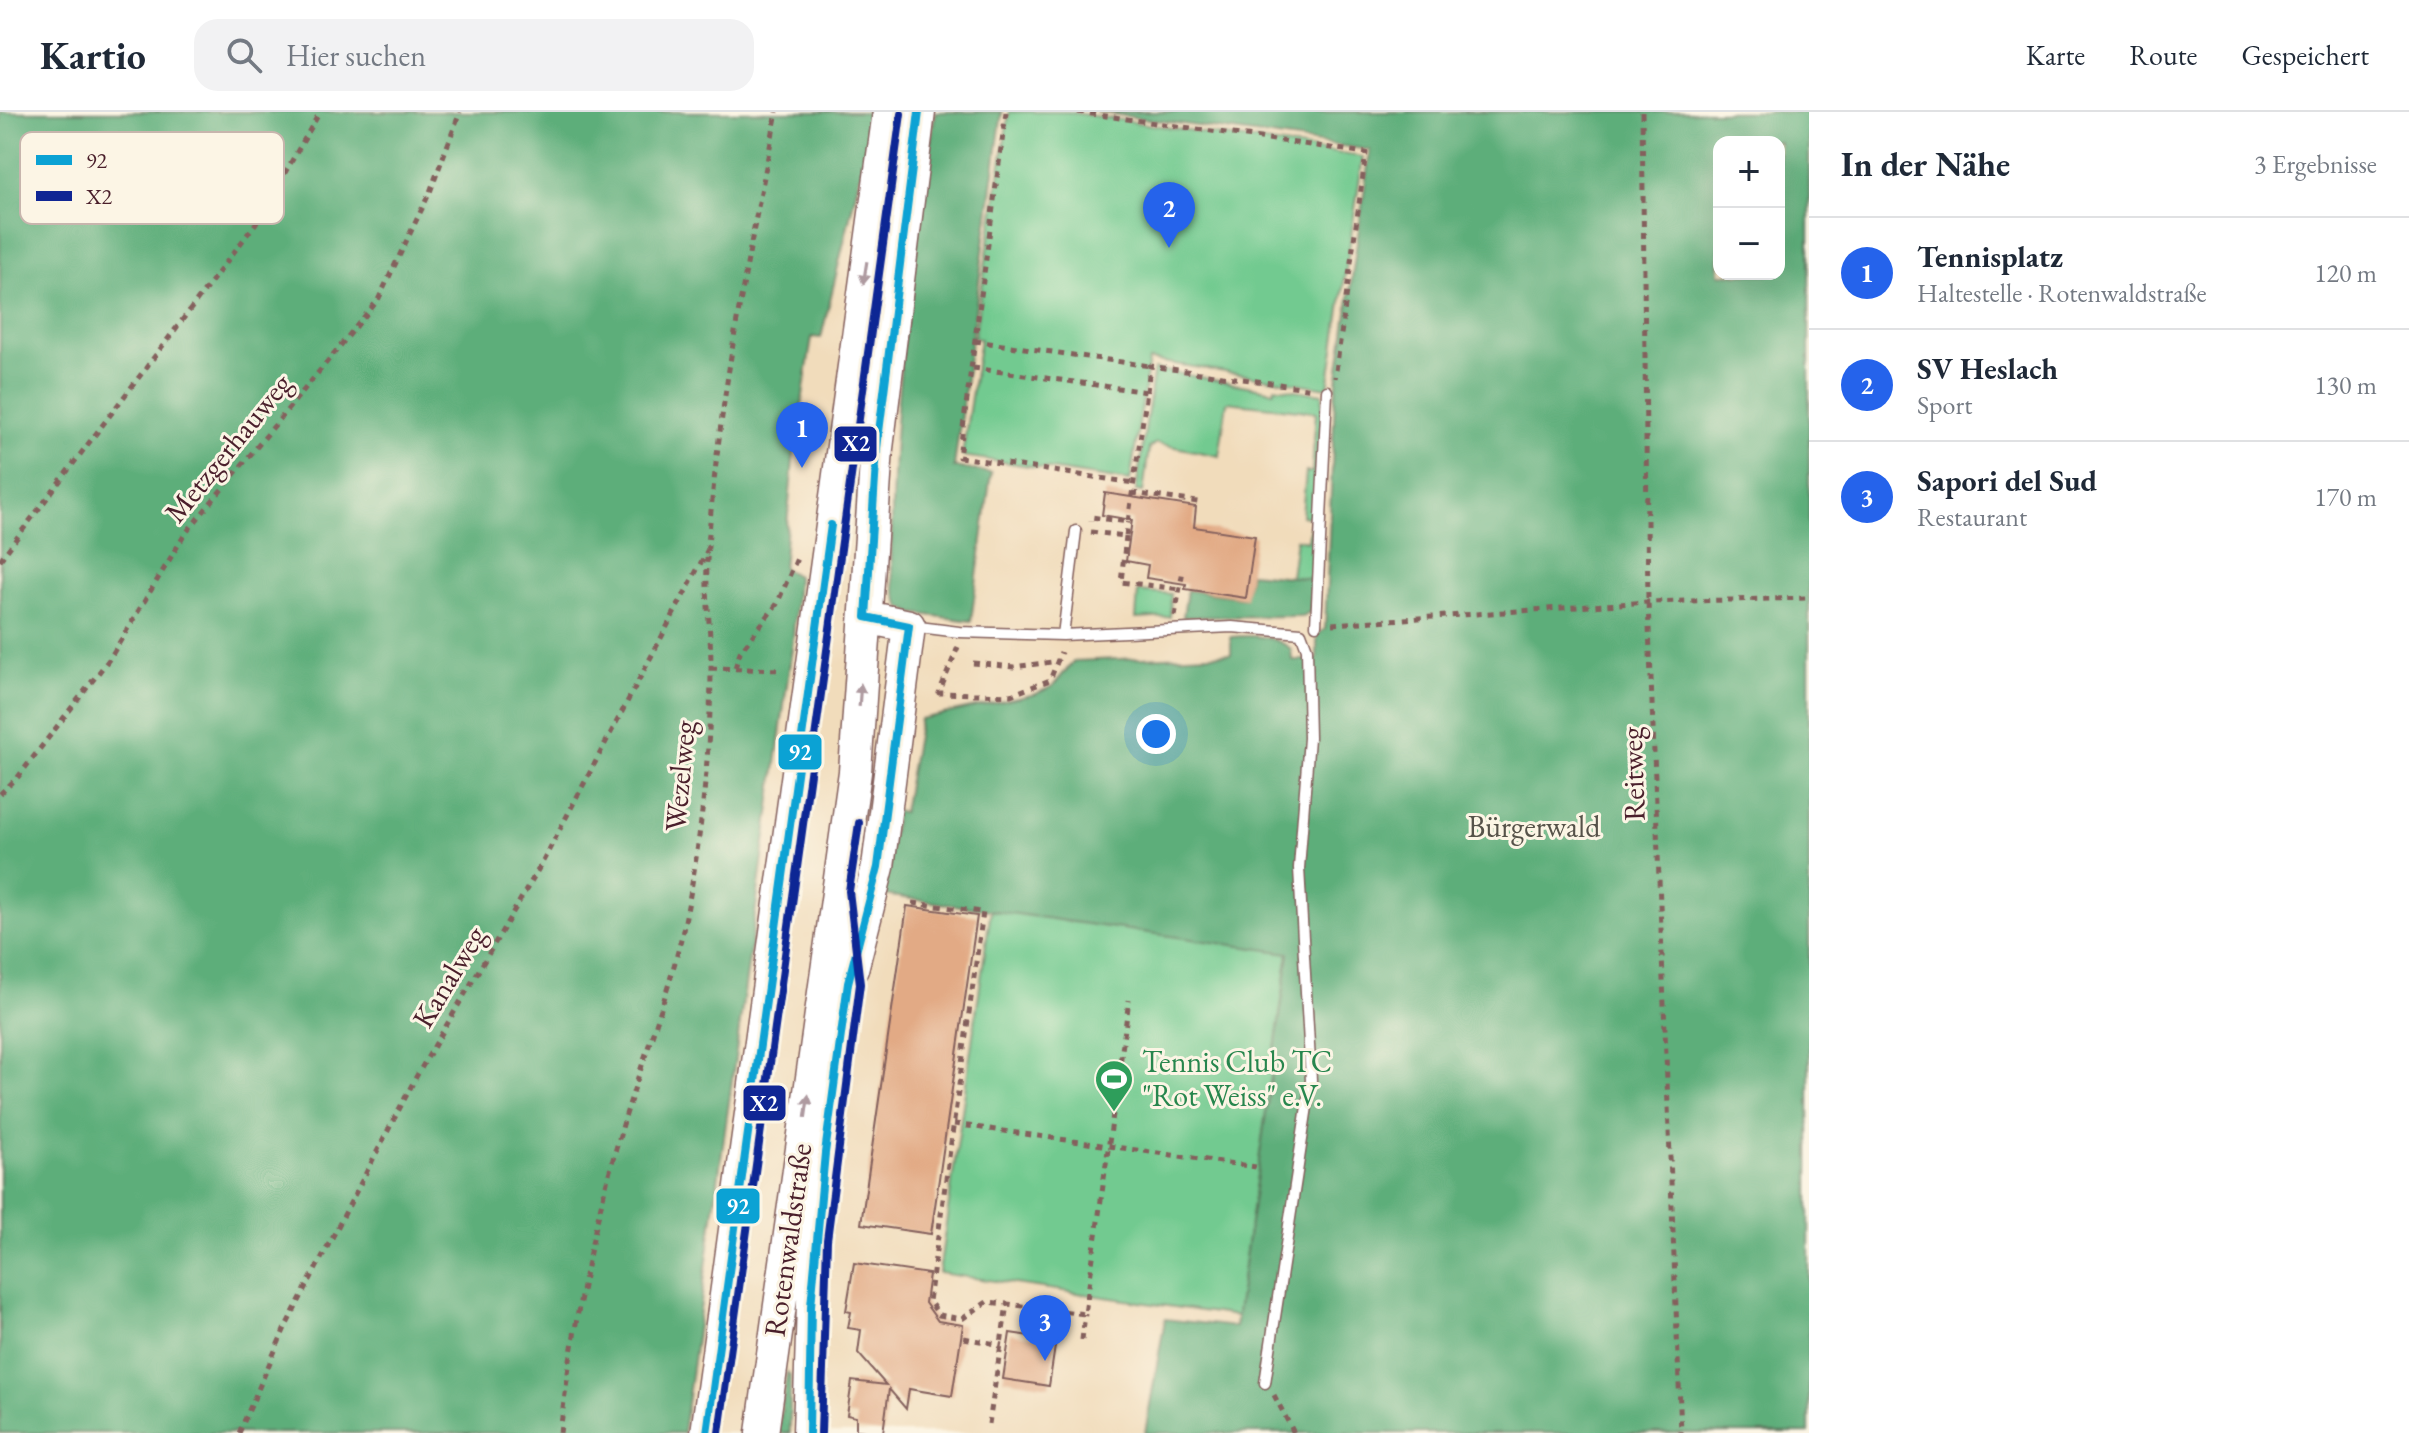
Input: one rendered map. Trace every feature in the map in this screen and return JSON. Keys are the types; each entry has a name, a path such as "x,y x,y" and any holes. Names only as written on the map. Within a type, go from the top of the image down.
{"highway":[{"name":"Rotenwaldstraße","path":"707,1433 889,112"},
{"name":"Rotenwaldstraße","path":"762,1433 855,772 877,448 919,112"},
{"path":"809,1433 815,1239 848,983 878,867 909,626 866,617"},
{"path":"837,891 848,983"}],"lane":[{"path":"1316,625 1327,391"},
{"path":"1063,635 1076,531"},
{"path":"909,626 959,632 1063,635 1173,629 1293,630 1301,633 1307,649 1309,738 1299,868 1311,1080 1265,1383"}],"path":[{"path":"284,174 320,112"},
{"name":"Metzgerhauweg","path":"0,794 18,777 110,658 185,534 378,300 430,192 460,112"},
{"name":"Wezelweg","path":"560,1433 588,1253 621,1131 665,1004 686,915 705,768 711,668 707,550 728,372 777,112"},
{"path":"1006,112 959,457 1134,483"},
{"path":"975,341 1333,392 1366,153 1078,112"},
{"name":"Reitweg","path":"1642,112 1648,602 1681,1433"},
{"path":"0,560 255,224"},
{"path":"1150,366 1121,582 1180,589"},
{"path":"973,368 1147,392"},
{"path":"1132,493 1198,502"},
{"path":"1090,532 1091,517 1128,522"},
{"path":"1076,531 1126,536"},
{"name":"Kanalweg","path":"239,1433 285,1328 416,1077 542,863 707,550"},
{"path":"1173,629 1183,570"},
{"path":"735,668 740,652 777,604 787,581"},
{"path":"1316,625 1648,602 1809,598"},
{"path":"959,632 957,654 939,693 1011,695 1050,680 1060,661 1063,635"},
{"path":"973,663 1014,667 1060,661"},
{"path":"711,668 783,670"},
{"path":"913,903 983,912 929,1301 939,1315 962,1319 987,1302 1085,1314"},
{"path":"1082,1340 1129,1000"},
{"path":"954,1124 1256,1167"},
{"path":"989,1424 1007,1304"},
{"path":"1040,1335 1043,1309"},
{"path":"964,1338 1002,1345"},
{"path":"1265,1383 1280,1403 1294,1433"}],"green space":[{"path":"0,112 875,112 821,338 812,337 793,461 783,568 797,576 793,641 683,1433 0,1433"},
{"path":"935,112 1002,112 954,467 991,473 971,621 913,613 901,607 892,575 896,416 913,263"},
{"path":"1009,112 1068,112 1363,157 1328,388 1149,360 1130,481 962,456 980,339 974,338"},
{"name":"Bürgerwald","path":"1096,112 1809,112 1809,1433 1145,1433 1165,1319 1235,1327 1289,953 883,895 896,811 903,812 920,719 1036,694 1053,686 1074,661 1231,654 1231,637 1270,639 1291,649 1292,660 1317,660 1317,635 1325,629 1335,397 1370,150"},
{"path":"1154,369 1274,391 1275,387 1323,394 1314,579 1291,577 1296,539 1308,541 1311,518 1302,516 1306,472 1312,472 1316,412 1227,402 1219,456 1156,443 1149,448 1143,492 1136,491"},
{"path":"1250,573 1314,579 1310,612 1302,616 1183,617 1187,590 1245,598"},
{"path":"1138,591 1171,594 1170,617 1136,619"},
{"name":"Tennis Club TC \"Rot Weiss\" e.V.","path":"991,909 1289,952 1237,1316 939,1273"},
{"path":"787,1372 790,1375 790,1433 778,1433"}],"building":[{"path":"1105,493 1196,507 1194,527 1255,536 1246,598 1185,589 1186,584 1146,578 1148,565 1126,561 1132,520 1102,515"},
{"path":"907,906 977,916 931,1234 861,1224"},
{"path":"854,1263 929,1274 925,1303 938,1321 963,1325 952,1396 909,1389 906,1409 889,1389 883,1433 856,1430 856,1417 847,1415 852,1381 886,1385 858,1353 861,1330 848,1328 851,1312 846,1311"},
{"path":"1010,1333 1056,1340 1049,1386 1003,1379"}],"transit line":[{"name":"92","path":"809,1433 811,1306 825,1153 848,983 878,867 909,626 866,617 877,448 919,112"},
{"name":"X2","path":"719,1433 901,114"},
{"name":"92","path":"707,1433 831,525"},
{"name":"X2","path":"821,1433 827,1240 860,984 849,891 859,823"}],"place":[{"name":"SV Heslach","path":"1169,248"},
{"name":"Tennisplatz","path":"802,468"},
{"name":"Tennis Club TC \"Rot Weiss\" e.V.","path":"1114,1113"},
{"name":"Sapori del Sud","path":"1045,1361"}]}
